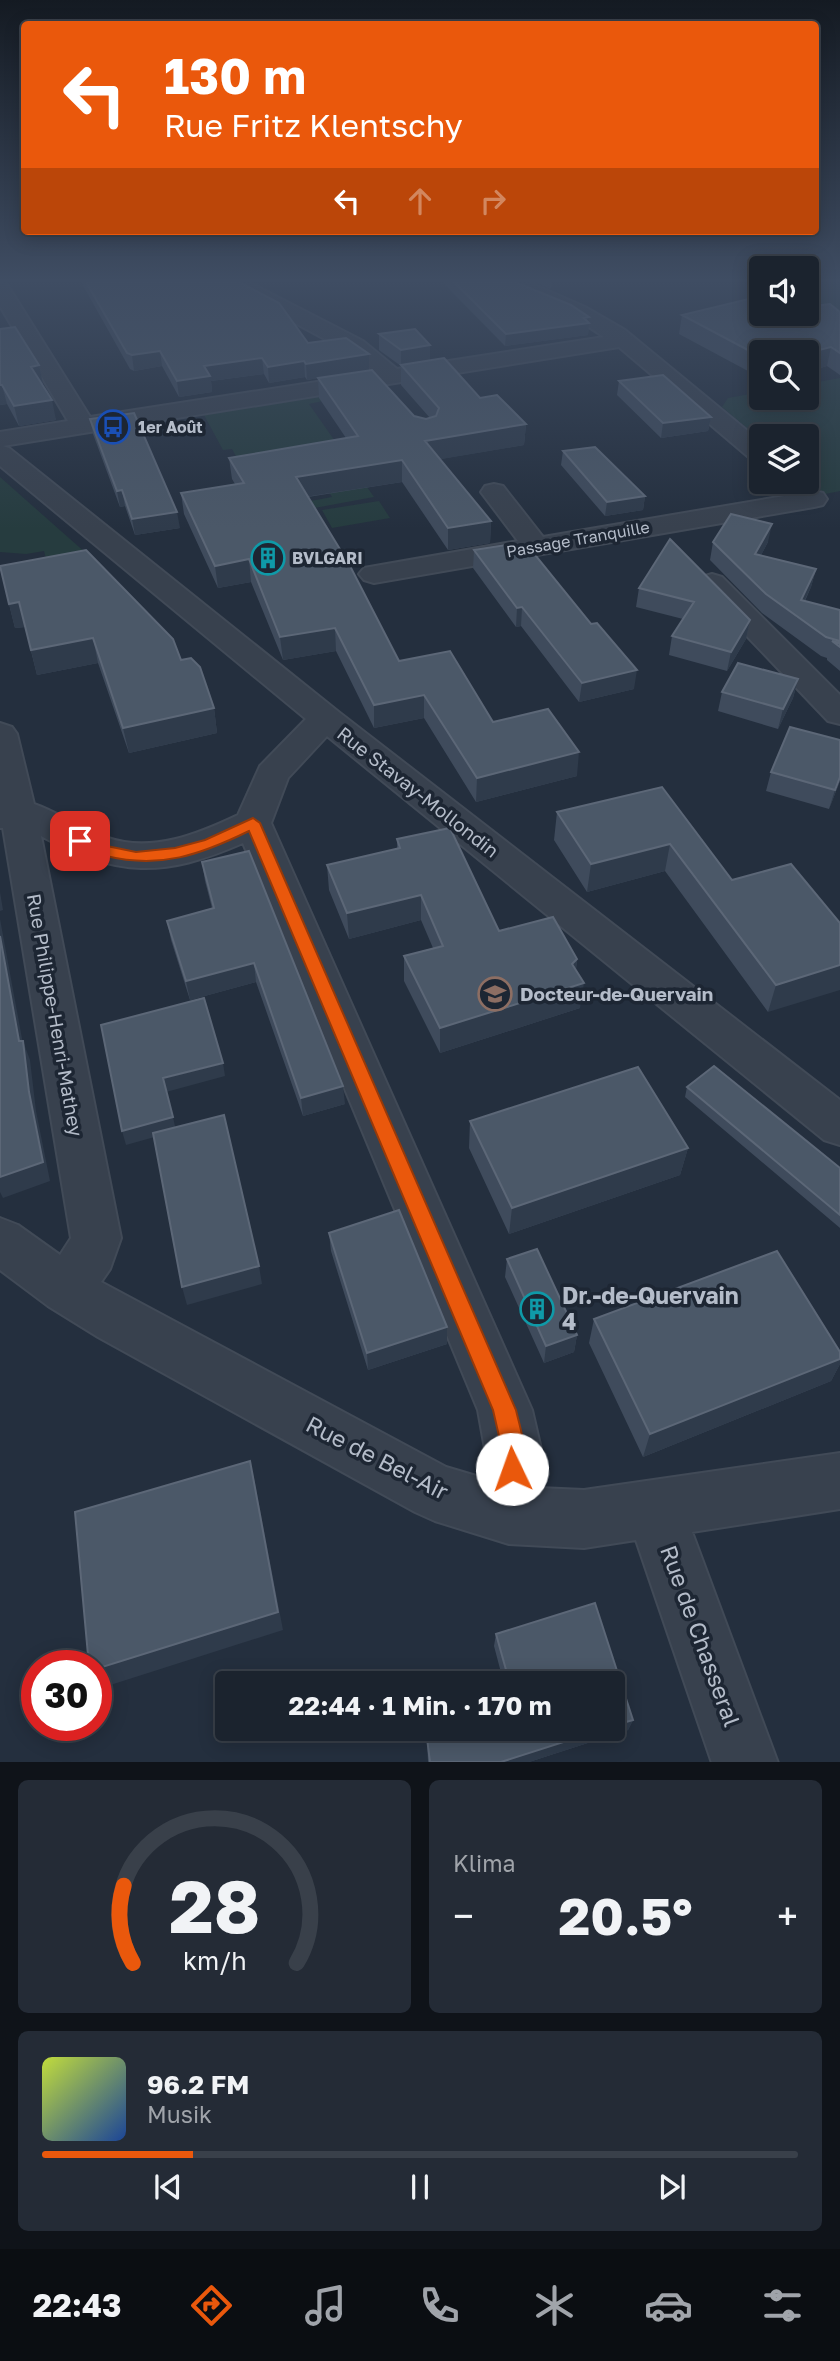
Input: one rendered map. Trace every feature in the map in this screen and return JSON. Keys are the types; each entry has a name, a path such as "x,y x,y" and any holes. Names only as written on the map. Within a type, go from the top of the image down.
{"street":[{"path":"46,364 83,426"},
{"path":"372,364 391,385"},
{"path":"0,439 391,385 499,364"},
{"path":"653,364 749,445"},
{"name":"Rue Stavay-Mollondin","path":"0,453 328,720 840,1126"},
{"path":"494,492 536,546"},
{"name":"Passage Tranquille","path":"374,574 536,546 677,546 827,502"},
{"path":"677,546 840,714"},
{"path":"9,813 98,849 136,858 175,853 210,844 253,823 272,774 311,731 328,720"},
{"name":"Rue Philippe-Henri-Mathey","path":"0,734 9,813 96,1238 92,1253 66,1289"},
{"path":"253,823 505,1410 513,1449 509,1515"},
{"name":"Rue de Bel-Air","path":"0,1241 66,1289 116,1320 435,1492 509,1515 584,1519 840,1481"},
{"name":"Rue de Chasseral","path":"656,1509 745,1762"}],"green space":[{"path":"840,378 840,491 825,494 819,489 819,424 749,424 749,430 722,407 728,398 749,394 749,410 819,410 819,382"},
{"path":"324,396 327,400 309,404 374,497 293,512 289,505 332,497 308,459 243,469 232,449 223,450 204,415"},
{"path":"0,477 96,562 46,559 44,551 26,554 0,552"},
{"path":"379,501 390,518 332,528 322,510"}],"building":[{"path":"0,364 39,364 31,367 52,400 14,406 0,385"},
{"path":"167,364 217,364 204,366 210,376 177,381"},
{"path":"450,364 480,398 497,395 526,424 425,441 491,521 448,528 402,460 296,477 349,564 399,661 450,651 493,722 548,709 579,752 477,778 424,695 374,705 335,628 280,637 249,559 215,566 181,493 244,483 229,458 358,436 318,378 372,370 414,416 426,419 436,416 439,408 401,365"},
{"path":"663,375 711,417 663,423 619,381"},
{"path":"134,413 177,512 132,519 122,490 117,491 90,419"},
{"path":"595,447 645,496 607,502 563,451"},
{"path":"731,514 772,524 755,554 816,569 801,600 840,610 840,641 826,637 766,594 713,542"},
{"path":"670,539 750,620 731,652 672,636 694,602 639,588"},
{"path":"506,545 513,554 532,551 591,624 597,623 637,670 582,683 522,607 517,608 474,550"},
{"path":"86,550 173,639 181,660 191,658 200,667 214,708 123,728 93,638 31,650 19,602 9,604 0,566"},
{"path":"738,663 798,679 783,709 722,692"},
{"path":"790,727 840,740 840,777 835,790 771,772"},
{"path":"662,787 732,880 791,864 840,923 840,965 776,985 670,844 591,864 557,812"},
{"path":"450,828 499,931 553,917 577,959 572,964 584,983 440,1028 404,956 443,946 421,895 347,913 327,865 400,848 397,839"},
{"path":"249,851 343,1086 301,1098 254,963 186,981 167,921 214,908 202,862"},
{"path":"0,936 19,1041 23,1041 29,1092 43,1162 0,1177"},
{"path":"204,998 223,1063 163,1078 173,1117 122,1131 101,1025"},
{"path":"714,1066 840,1168 840,1215 687,1087"},
{"path":"638,1067 688,1148 512,1208 470,1121"},
{"path":"224,1115 259,1266 182,1287 153,1133"},
{"path":"399,1210 447,1327 367,1353 329,1233"},
{"path":"537,1249 577,1335 546,1346 507,1259"},
{"path":"777,1251 840,1352 840,1359 650,1434 594,1319"},
{"path":"250,1461 278,1612 112,1664 112,1650 88,1650 75,1512"},
{"path":"595,1603 617,1671 506,1671 496,1634"},
{"path":"625,1695 633,1720 625,1722"},
{"path":"427,1741 567,1741 501,1762 430,1762"}],"place":[{"name":"1er Août","path":"113,427"},
{"name":"BVLGARI","path":"268,558"},
{"name":"Docteur-de-Quervain","path":"495,994"},
{"name":"Dr.-de-Quervain 4","path":"537,1309"}],"route":[{"path":"80,841 98,849 136,858 175,853 210,844 253,823 505,1410 513,1449 512,1469"}]}
